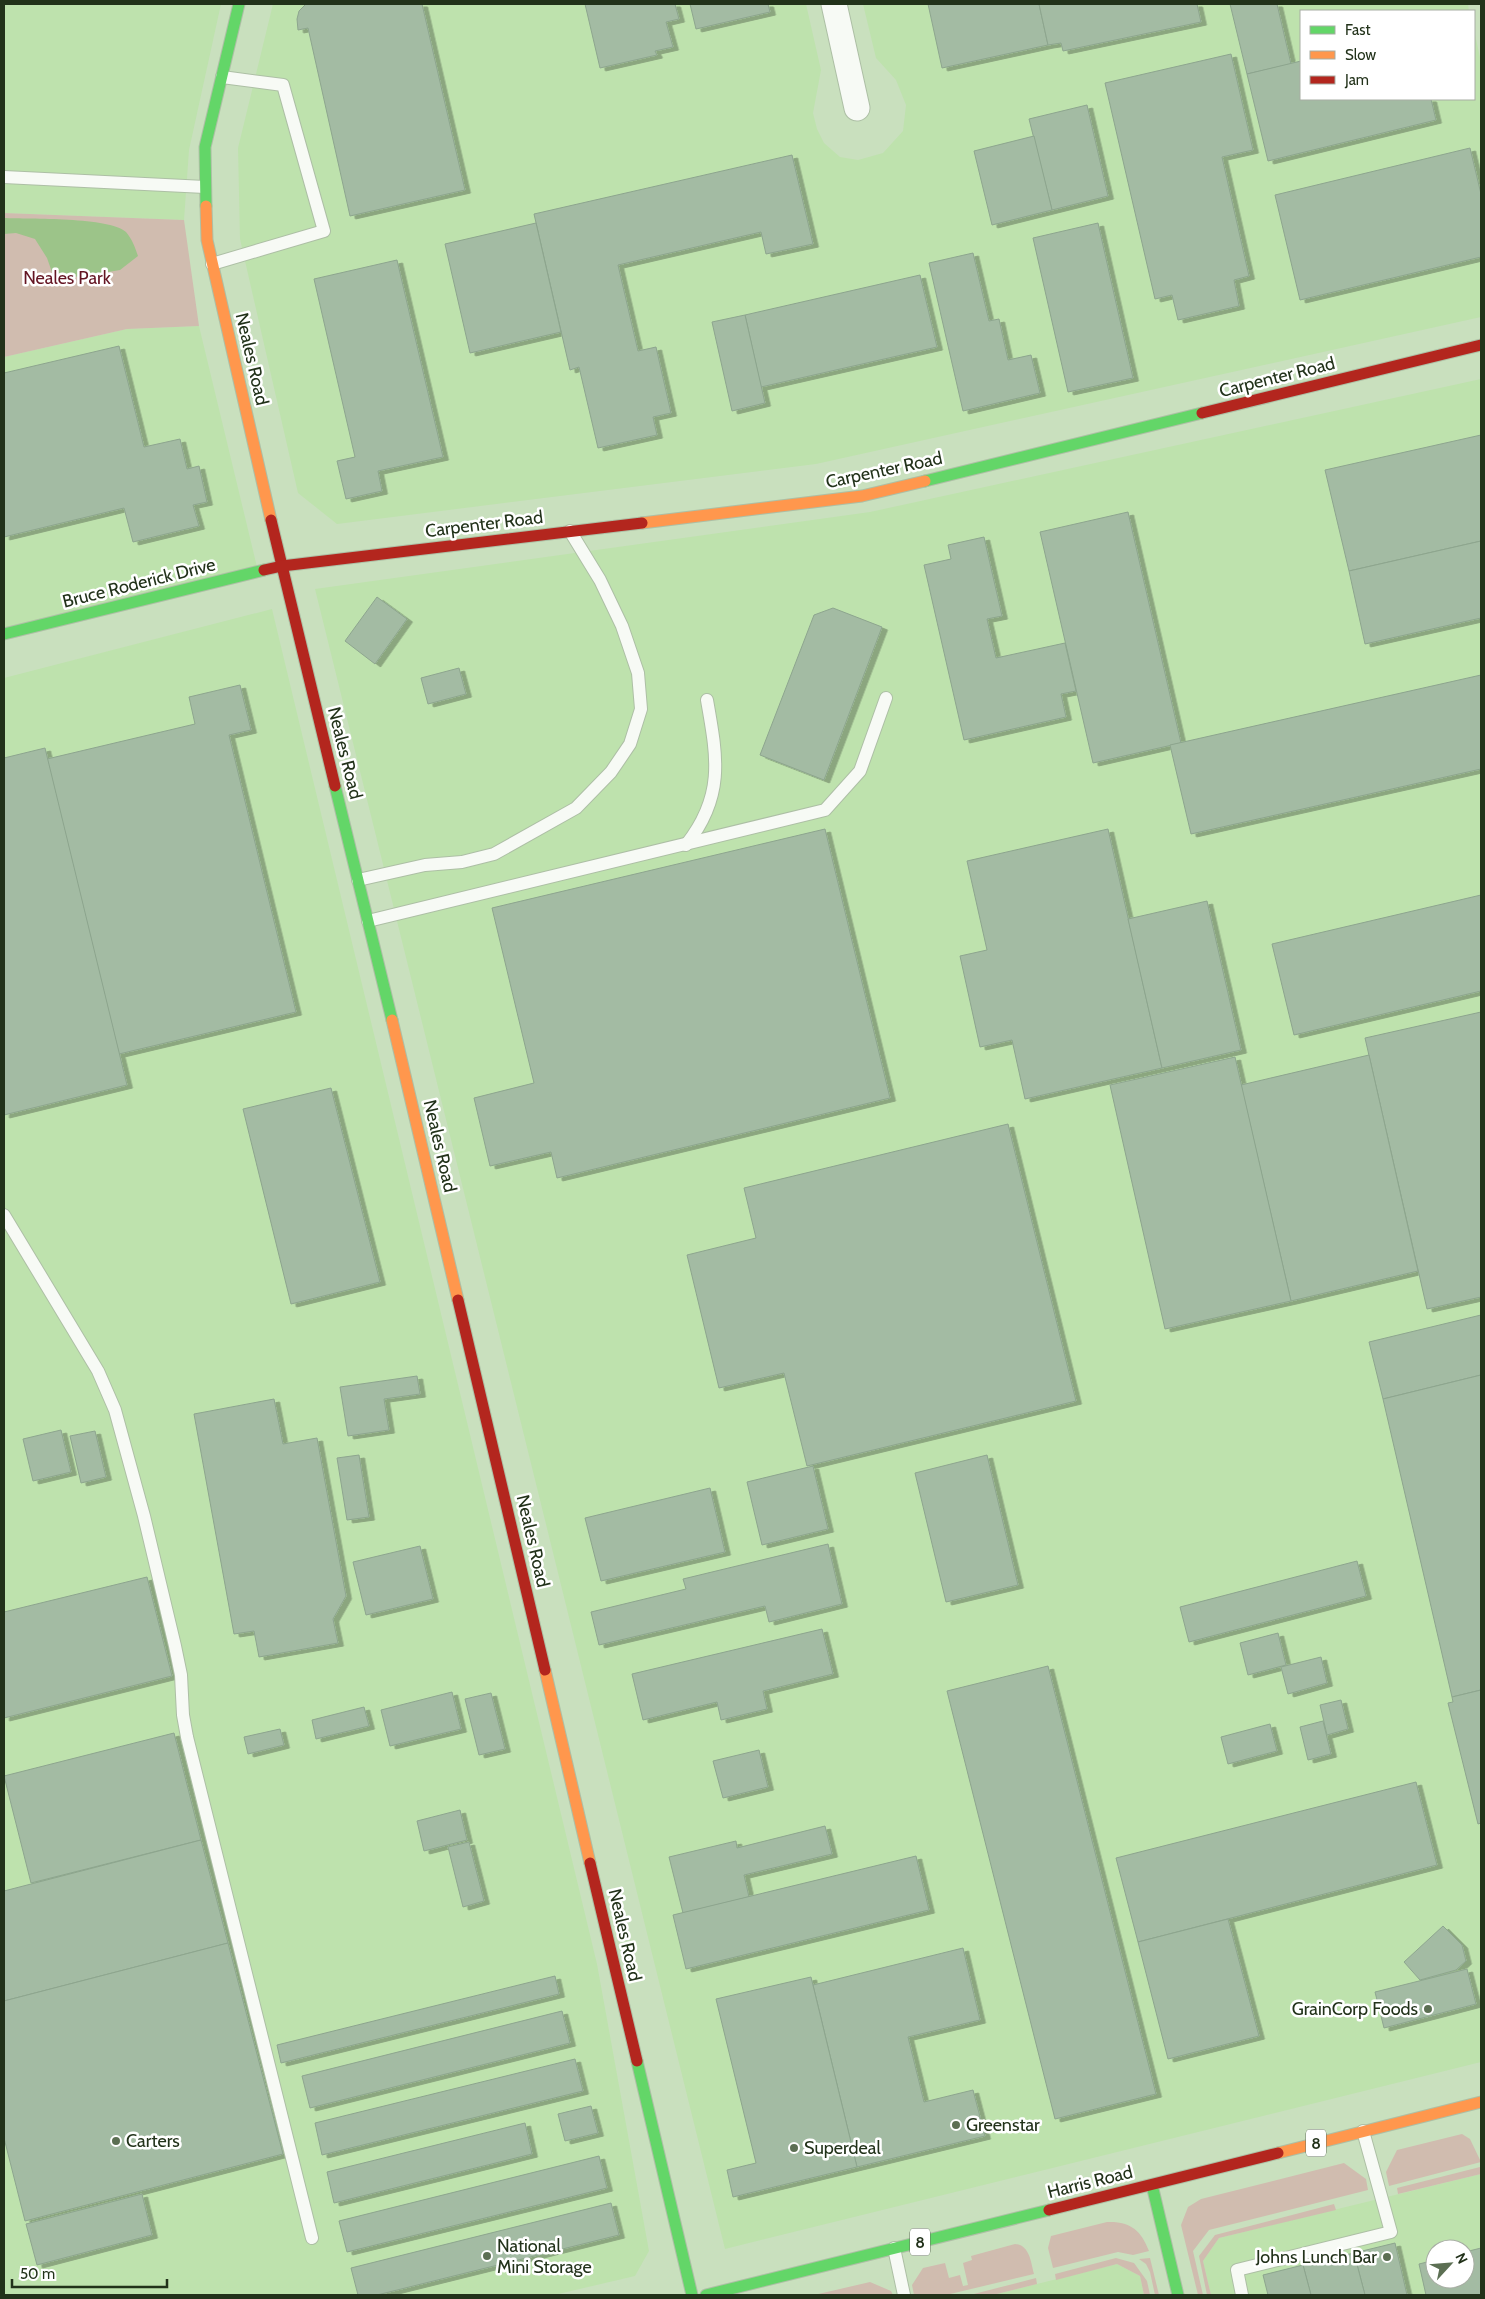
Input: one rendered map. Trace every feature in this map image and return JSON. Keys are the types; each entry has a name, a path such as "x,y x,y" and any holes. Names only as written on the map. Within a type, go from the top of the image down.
{"street":[{"name":"Neales Road","path":"239,4 205,146 204,187 207,240 282,566 368,921 692,2295"},
{"path":"834,4 857,108"},
{"name":"Carpenter Road","path":"282,566 862,496 1481,345"},
{"name":"Bruce Roderick Drive","path":"4,634 282,566"},
{"name":"Harris Road","path":"706,2295 736,2292 894,2248 1481,2102"},
{"path":"1152,2184 1178,2295"}],"lane":[{"path":"212,264 324,231 283,86 222,77"},
{"path":"4,177 204,187"},
{"path":"358,880 425,865 462,862 494,854 576,808 611,772 630,744 641,709 638,673 622,626 603,588 570,531"},
{"path":"368,921 825,810 860,771 886,698"},
{"path":"686,845 700,827 712,797 717,754 708,700"},
{"path":"4,1215 63,1312 107,1389 116,1410 144,1516 181,1675 184,1726 312,2238"},
{"path":"1242,2295 1237,2270 1391,2232 1363,2131"},
{"path":"894,2248 904,2295"}],"shaded area":[{"path":"4,4 221,4 189,150 184,220 4,213"},
{"path":"273,4 806,4 821,70 813,113 817,129 824,143 840,157 858,160 883,153 903,131 906,105 896,80 876,58 863,4 1468,4 1469,10 1300,10 1300,100 1475,100 1475,35 1481,62 1481,317 816,464 337,524 298,493 240,239 238,148"},
{"path":"4,218 87,221 117,227 126,232 138,256 120,270 85,276 54,278 47,258 35,239 16,233 4,234"},
{"path":"199,326 258,571 4,633 4,357 127,329"},
{"path":"1481,379 1481,2062 725,2249 315,589 870,512"},
{"path":"272,609 597,1964 649,2251 635,2276 554,2295 4,2295 4,678"},
{"path":"1481,2174 1481,2295 1211,2295 1203,2261 1219,2238"},
{"path":"1117,2264 1140,2276 1144,2295 993,2295"}],"green space":[{"name":"Neales Park","path":"4,213 184,220 199,326 127,329 4,357"},
{"path":"1462,2134 1470,2139 1481,2162 1389,2186 1386,2172 1397,2150"},
{"path":"1344,2163 1366,2179 1368,2190 1209,2230 1193,2251 1203,2295 1198,2295 1181,2225 1188,2207 1201,2199"},
{"path":"1480,2167 1481,2174 1398,2194 1397,2188"},
{"path":"1334,2204 1336,2210 1219,2238 1203,2261 1211,2295 1207,2295 1199,2256 1215,2235"},
{"path":"1107,2222 1122,2223 1134,2228 1142,2237 1149,2251 1133,2255 1118,2252 1053,2268 1048,2248 1051,2236"},
{"path":"1015,2244 1020,2245 1027,2251 1034,2274 946,2295 914,2295 912,2285 923,2268 945,2263 949,2278 960,2275 963,2286 968,2285 963,2263 972,2260 971,2256"},
{"path":"1116,2258 1134,2263 1147,2281 1150,2295 1144,2295 1140,2276 1117,2264 1056,2280 1055,2274"},
{"path":"1150,2258 1159,2295 1155,2295 1150,2272 1146,2264 1139,2259"},
{"path":"1036,2278 1037,2284 993,2295 970,2295"},
{"path":"870,2282 891,2291 893,2295 814,2295"}],"building":[{"path":"306,4 422,4 465,190 350,216 308,28 298,30 297,19 299,11"},
{"path":"585,4 675,4 679,19 666,22 673,47 655,51 657,55 600,68"},
{"path":"690,4 768,4 770,12 696,29"},
{"path":"928,4 1039,4 1048,45 942,68"},
{"path":"1039,4 1197,4 1201,22 1063,51 1061,43 1048,45"},
{"path":"1230,4 1277,4 1291,64 1247,74"},
{"path":"1231,54 1253,150 1222,157 1249,276 1234,280 1239,306 1178,320 1172,295 1155,299 1105,83"},
{"path":"1300,61 1300,100 1431,100 1436,120 1268,161 1247,74"},
{"path":"1087,105 1108,196 1052,210 1029,119"},
{"path":"1034,136 1052,210 992,225 974,151"},
{"path":"1470,148 1481,194 1481,257 1300,300 1275,195"},
{"path":"792,155 813,244 766,254 761,232 618,265 638,351 656,347 671,413 653,417 657,435 598,448 579,367 570,370 534,214"},
{"path":"536,223 561,332 470,353 445,244"},
{"path":"1098,223 1133,378 1068,392 1033,238"},
{"path":"973,253 989,321 999,319 1008,360 1031,355 1040,393 963,411 929,263"},
{"path":"397,260 443,457 378,471 382,491 346,499 337,461 355,457 314,279"},
{"path":"920,275 937,347 761,387 745,315"},
{"path":"745,315 765,403 732,411 712,322"},
{"path":"119,346 144,447 180,439 187,469 199,466 207,502 193,505 199,526 133,542 124,508 4,537 4,373"},
{"path":"1481,435 1481,541 1349,571 1325,470"},
{"path":"1128,512 1181,743 1093,763 1040,532"},
{"path":"984,537 1002,616 987,619 996,658 1065,643 1076,691 1061,694 1066,717 964,740 924,565 951,559 948,545"},
{"path":"1481,541 1481,618 1365,644 1349,571"},
{"path":"377,597 407,619 375,664 345,641"},
{"path":"833,608 882,627 824,780 760,755 814,615"},
{"path":"459,668 466,694 428,704 421,678"},
{"path":"1481,675 1481,769 1191,834 1170,745"},
{"path":"240,685 251,730 229,735 296,1012 119,1054 47,759 195,724 189,697"},
{"path":"45,748 127,1085 4,1115 4,758"},
{"path":"825,829 890,1098 557,1178 551,1152 490,1166 474,1098 534,1083 492,908"},
{"path":"1108,829 1162,1068 1025,1099 1012,1040 980,1047 960,956 987,950 967,861"},
{"path":"1481,895 1481,991 1294,1035 1272,944"},
{"path":"1207,901 1241,1050 1162,1068 1128,919"},
{"path":"1481,1012 1481,1297 1427,1309 1365,1038"},
{"path":"1369,1055 1418,1271 1291,1301 1241,1085"},
{"path":"1235,1057 1291,1301 1165,1329 1110,1085"},
{"path":"331,1088 380,1282 291,1304 243,1109"},
{"path":"1008,1124 1076,1401 807,1466 784,1373 719,1388 687,1255 756,1238 744,1188"},
{"path":"1481,1315 1481,1375 1383,1399 1369,1342"},
{"path":"1481,1375 1481,1690 1452,1697 1383,1399"},
{"path":"417,1376 420,1394 384,1399 389,1430 348,1436 340,1387"},
{"path":"274,1399 283,1444 317,1438 346,1596 333,1619 338,1643 259,1657 254,1631 234,1634 194,1414"},
{"path":"61,1430 71,1472 33,1481 23,1439"},
{"path":"95,1431 106,1477 81,1483 70,1436"},
{"path":"359,1455 369,1517 347,1520 337,1458"},
{"path":"987,1455 1018,1585 946,1602 915,1473"},
{"path":"813,1466 828,1529 762,1545 747,1482"},
{"path":"710,1488 725,1552 601,1581 585,1518"},
{"path":"828,1544 842,1604 769,1622 765,1606 599,1645 591,1612 686,1589 683,1579"},
{"path":"420,1546 433,1599 366,1615 353,1562"},
{"path":"1357,1561 1366,1596 1189,1642 1180,1607"},
{"path":"147,1577 172,1676 4,1718 4,1612"},
{"path":"822,1629 833,1674 763,1691 767,1709 721,1720 717,1702 643,1720 632,1674"},
{"path":"1278,1633 1286,1665 1248,1675 1240,1643"},
{"path":"1321,1657 1327,1683 1288,1694 1281,1667"},
{"path":"1048,1666 1156,2094 1055,2119 947,1691"},
{"path":"1481,1690 1481,1823 1478,1824 1448,1703 1453,1702 1452,1697"},
{"path":"452,1692 461,1729 390,1746 381,1710"},
{"path":"491,1693 505,1749 479,1755 465,1699"},
{"path":"1341,1700 1348,1729 1327,1735 1320,1705"},
{"path":"364,1707 369,1726 316,1739 312,1720"},
{"path":"1323,1721 1331,1754 1308,1760 1300,1727"},
{"path":"1270,1724 1277,1751 1228,1764 1221,1737"},
{"path":"280,1729 284,1745 248,1754 244,1737"},
{"path":"174,1733 201,1840 31,1883 4,1776"},
{"path":"759,1750 768,1787 723,1798 713,1761"},
{"path":"1416,1782 1437,1865 1138,1942 1116,1858"},
{"path":"460,1810 467,1840 424,1851 417,1821"},
{"path":"825,1826 832,1854 744,1875 749,1897 683,1913 669,1857 736,1841 737,1848"},
{"path":"201,1840 228,1943 4,2001 4,1891"},
{"path":"469,1842 484,1901 463,1907 448,1847"},
{"path":"916,1856 929,1910 686,1969 673,1915"},
{"path":"1228,1919 1259,2036 1168,2059 1138,1942"},
{"path":"1443,1926 1462,1945 1466,1961 1456,1970 1420,1980 1404,1962"},
{"path":"228,1943 283,2154 25,2221 4,2138 4,2001"},
{"path":"963,1948 980,2020 908,2037 924,2102 973,2090 985,2136 857,2167 813,1985"},
{"path":"1467,1969 1476,2004 1384,2028 1375,1992"},
{"path":"555,1976 559,1994 281,2063 277,2045"},
{"path":"811,1977 857,2167 733,2197 727,2170 756,2163 716,1999"},
{"path":"562,2011 570,2043 310,2108 302,2076"},
{"path":"575,2059 583,2091 322,2155 315,2123"},
{"path":"591,2106 598,2133 565,2141 558,2114"},
{"path":"525,2123 532,2154 334,2203 327,2172"},
{"path":"599,2156 607,2188 347,2252 339,2221"},
{"path":"142,2194 152,2235 37,2265 26,2224"},
{"path":"611,2203 619,2235 377,2295 358,2295 351,2268"},
{"path":"1395,2243 1407,2295 1365,2295 1354,2253"},
{"path":"1481,2248 1481,2295 1426,2295 1419,2264 1425,2262 1425,2289 1475,2289 1475,2250"},
{"path":"1354,2253 1365,2295 1311,2295 1303,2265"},
{"path":"1303,2265 1311,2295 1268,2295 1263,2275"}],"traffic: fast":[{"path":"206,206 205,147 239,4"},
{"path":"925,481 1202,413"},
{"path":"4,634 264,570"},
{"path":"335,786 392,1020"},
{"path":"637,2061 692,2295"},
{"path":"1152,2185 1178,2295"},
{"path":"706,2295 1049,2210"}],"traffic: slow":[{"path":"206,206 207,240 271,520"},
{"path":"642,523 862,496 925,481"},
{"path":"392,1020 458,1300"},
{"path":"545,1670 590,1863"},
{"path":"1278,2153 1481,2102"}],"traffic: jam":[{"path":"1202,413 1481,345"},
{"path":"271,520 335,786"},
{"path":"264,570 282,566 642,523"},
{"path":"458,1300 545,1670"},
{"path":"590,1863 637,2061"},
{"path":"1049,2210 1278,2153"}],"place":[{"name":"GrainCorp Foods","path":"1428,2009"},
{"name":"Greenstar","path":"956,2125"},
{"name":"Carters","path":"116,2141"},
{"name":"Superdeal","path":"794,2148"},
{"name":"National Mini Storage","path":"487,2256"},
{"name":"Johns Lunch Bar","path":"1387,2257"}]}
